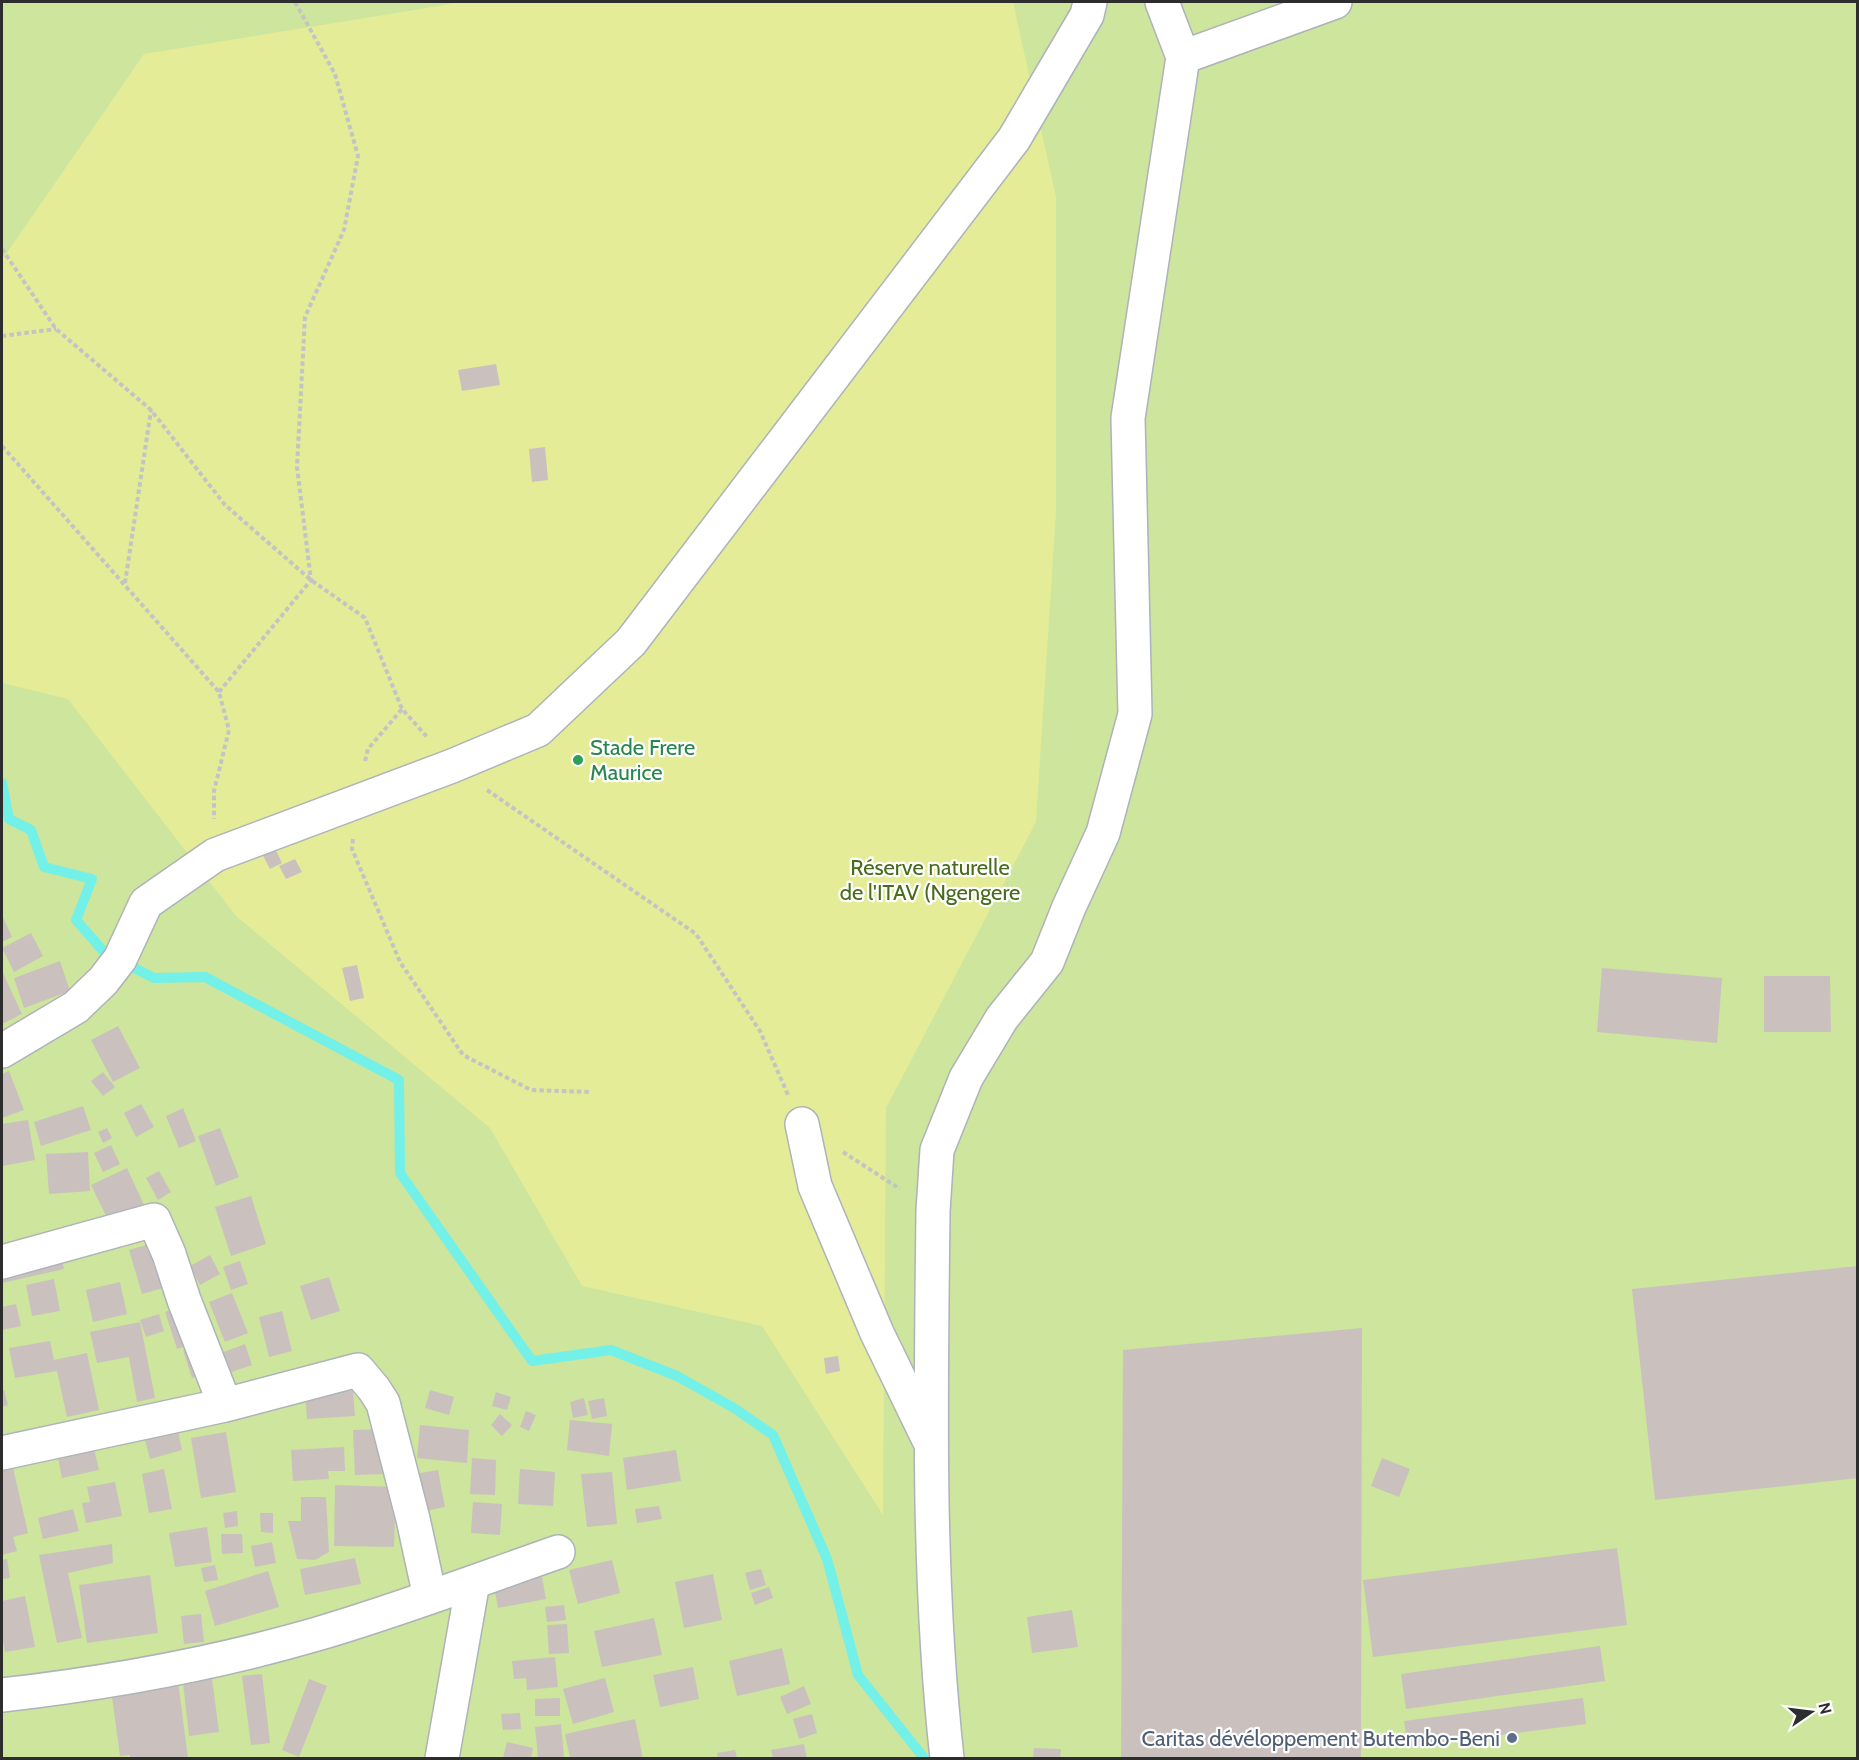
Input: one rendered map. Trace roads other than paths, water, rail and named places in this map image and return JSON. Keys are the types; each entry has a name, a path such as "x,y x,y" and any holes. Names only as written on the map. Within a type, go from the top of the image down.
{"street":[{"path":"2,1051 76,1007 111,970 146,903 215,855 452,766 538,730 631,642 1014,139 1087,15 1090,2"},
{"path":"946,1758 933,1583 933,1211 938,1150 966,1078 1002,1018 1047,962 1103,833 1135,714 1128,418 1183,57 1162,2"},
{"path":"1183,57 1335,2"},
{"path":"802,1124 815,1186 878,1333 932,1447"},
{"path":"2,1262 154,1220 169,1254 184,1300 225,1405"},
{"path":"2,1453 90,1436 225,1405 358,1371 383,1403 413,1519 430,1597"},
{"path":"2,1695 47,1690 188,1666 317,1634 558,1552"},
{"path":"442,1758 473,1582"}],"waterway":[{"path":"2,783 9,819 31,830 44,867 92,879 76,920 105,953 154,978 205,977 399,1080 400,1173 532,1361 611,1350 677,1376 734,1408 773,1435 827,1559 858,1675 924,1758"}],"place":[{"name":"Stade Frere Maurice","path":"578,760"},
{"name":"Caritas dévéloppement Butembo-Beni","path":"1512,1738"}],"park label":[{"name":"Réserve naturelle de l'ITAV (Ngengere","path":"930,880"}]}
